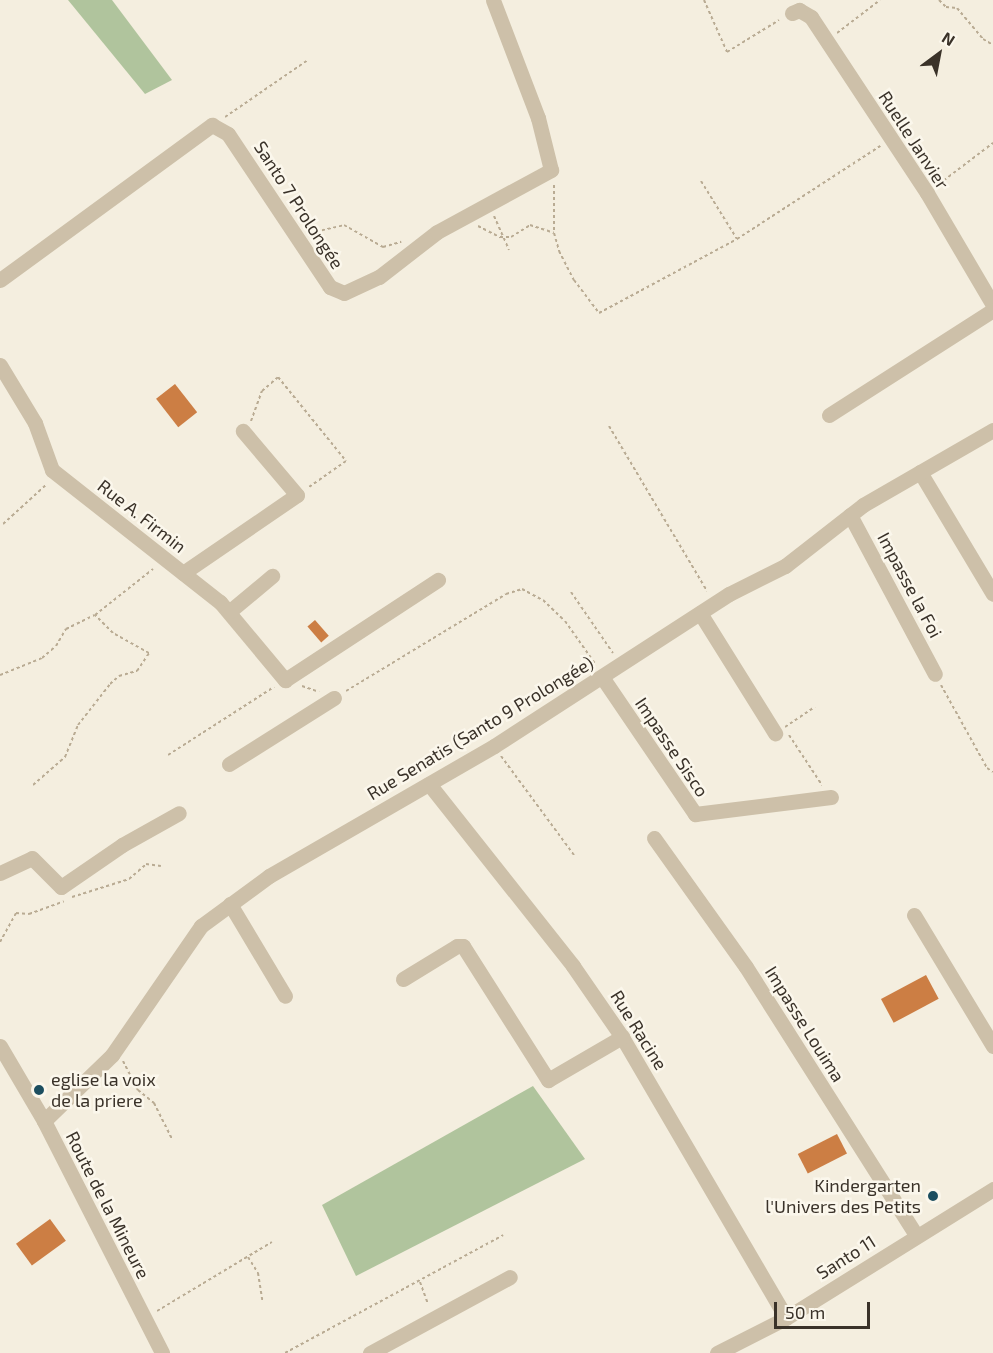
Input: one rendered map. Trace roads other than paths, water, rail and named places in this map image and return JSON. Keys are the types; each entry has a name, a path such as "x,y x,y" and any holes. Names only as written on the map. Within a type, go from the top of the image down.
{"street":[{"name":"Santo 7 Prolongée","path":"0,280 212,125 228,134 336,292 344,293 379,277 422,243 462,218 488,202 552,170 538,118 493,0"},
{"name":"Ruelle Janvier","path":"792,13 807,12 828,41 890,140 927,193 993,305"},
{"path":"829,415 993,310"},
{"name":"Rue A. Firmin","path":"0,366 35,423 51,470 230,611 285,680 438,580"},
{"name":"Rue Senatis (Santo 9 Prolongée)","path":"44,1121 117,1047 201,926 230,904 269,876 494,746 700,613 785,566 850,515 993,430"},
{"path":"183,573 297,495 243,431"},
{"path":"920,472 993,594"},
{"name":"Impasse la Foi","path":"850,515 935,674"},
{"path":"230,611 272,576"},
{"path":"700,613 780,730"},
{"name":"Impasse Sisco","path":"603,677 695,814 831,797"},
{"path":"229,764 334,698"},
{"name":"Rue Racine","path":"429,784 573,966 622,1037 786,1318"},
{"path":"0,873 32,858 61,887 179,813"},
{"name":"Impasse Louima","path":"654,838 746,967 916,1236"},
{"path":"230,904 285,996"},
{"path":"914,915 993,1047"},
{"path":"403,979 463,946 548,1080 622,1037"},
{"name":"Route de la Mineure","path":"0,1046 44,1121 162,1353"},
{"name":"Santo 11","path":"717,1353 786,1318 993,1189"},
{"path":"370,1353 510,1277"}],"place":[{"name":"eglise la voix de la priere","path":"39,1090"},
{"name":"Kindergarten l'Univers des Petits","path":"933,1196"}]}
